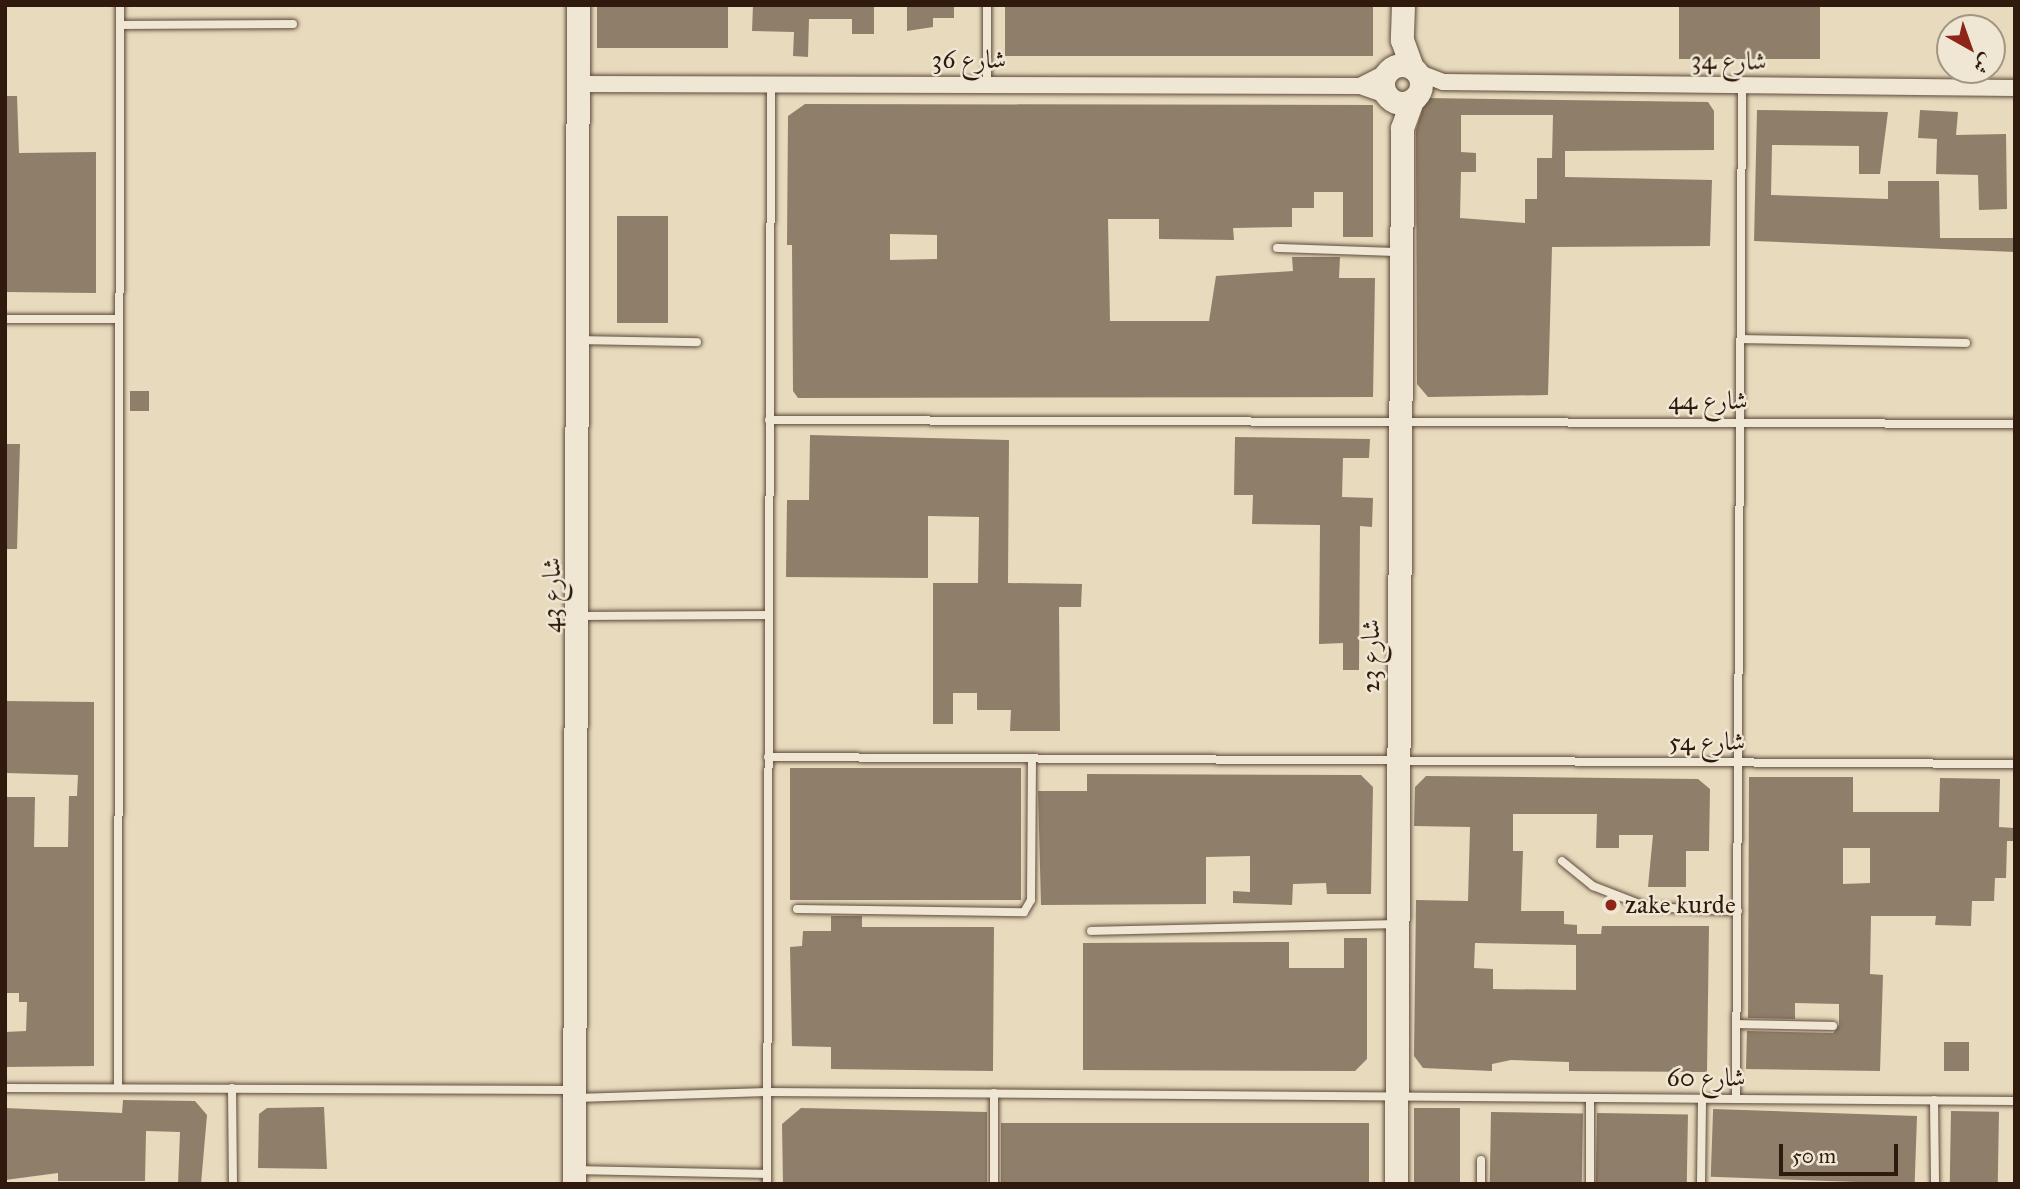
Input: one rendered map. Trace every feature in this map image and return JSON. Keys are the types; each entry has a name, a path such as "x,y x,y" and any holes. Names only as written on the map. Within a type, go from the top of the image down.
{"street":[{"name":"شارع 43","path":"574,1177 580,616 578,5"},
{"path":"1402,83 1403,5"},
{"name":"شارع 36","path":"578,83 1360,86 1402,83"},
{"name":"شارع 34","path":"1402,83 2015,89"},
{"name":"شارع 23","path":"1396,1184 1402,83"}],"lane":[{"path":"118,1087 120,5"},
{"path":"987,5 987,85"},
{"path":"120,25 293,24"},
{"path":"574,1177 766,1179 771,84"},
{"path":"1736,1099 1742,85"},
{"path":"1277,248 1401,252"},
{"path":"5,319 119,319"},
{"path":"1741,339 1966,343"},
{"path":"579,340 697,342"},
{"name":"شارع 44","path":"769,420 1400,419 2015,424"},
{"path":"580,616 768,615"},
{"name":"شارع 54","path":"768,757 2015,764"},
{"path":"797,909 1024,912 1031,900 1032,759"},
{"path":"1562,861 1593,886 1647,907 1738,911"},
{"path":"1091,931 1398,924"},
{"path":"1737,1024 1833,1026"},
{"name":"شارع 60","path":"5,1087 576,1094 995,1093 2015,1101"},
{"path":"232,1088 233,1184"},
{"path":"994,1184 995,1093"},
{"path":"1590,1098 1590,1184"},
{"path":"1701,1184 1702,1099"},
{"path":"1934,1100 1934,1184"},
{"path":"1481,1160 1481,1184"}],"building":[{"path":"597,5 728,5 728,48 597,48"},
{"path":"753,5 874,5 874,34 852,34 852,19 809,19 808,57 793,56 794,32 752,31"},
{"path":"907,5 954,5 954,18 933,18 933,27 907,31"},
{"path":"1005,5 1373,5 1373,56 1005,56"},
{"path":"1679,5 1820,5 1820,59 1679,59"},
{"path":"5,96 17,96 19,153 96,152 96,293 5,292"},
{"path":"1426,98 1708,102 1714,111 1714,150 1565,151 1565,177 1712,180 1710,246 1552,247 1548,395 1428,397 1417,384 1416,130","holes":["1461,115 1553,115 1552,158 1537,158 1537,199 1525,199 1525,223 1460,218 1461,172 1476,172 1476,153 1461,152"]},
{"path":"805,104 1373,105 1373,237 1343,237 1343,192 1314,192 1314,208 1292,208 1292,227 1233,228 1234,240 1159,239 1159,219 1108,219 1110,321 1209,321 1216,276 1293,271 1292,257 1340,257 1339,278 1375,278 1373,397 798,398 793,391 792,245 787,245 788,116","holes":["890,234 937,235 937,259 890,260"]},
{"path":"1757,110 1888,112 1880,174 1859,174 1859,146 1772,145 1771,195 1888,199 1888,181 1939,181 1940,238 2015,238 2015,252 1754,241"},
{"path":"1920,110 1958,112 1956,135 2006,134 2007,209 1979,210 1978,175 1936,174 1937,139 1918,138"},
{"path":"617,216 668,216 668,323 617,323"},
{"path":"130,391 149,391 149,411 130,411"},
{"path":"810,435 1009,440 1008,583 1082,584 1081,607 1059,607 1060,731 1010,731 1011,710 977,710 977,693 953,693 953,724 933,724 933,583 978,583 979,517 928,516 928,578 786,577 787,500 809,500"},
{"path":"1235,437 1370,439 1369,458 1343,458 1342,497 1373,498 1372,527 1360,526 1359,670 1343,670 1343,643 1319,644 1320,525 1252,524 1253,495 1234,495"},
{"path":"5,444 20,444 17,549 5,549"},
{"path":"5,701 94,702 94,1066 5,1067 5,1032 26,1031 27,1002 19,1002 19,993 5,993 5,797 35,797 34,847 68,847 69,796 77,796 78,775 5,773"},
{"path":"790,768 1021,768 1021,900 790,900"},
{"path":"1087,774 1361,775 1373,787 1371,894 1327,894 1326,883 1293,884 1292,905 1233,903 1233,891 1250,892 1250,856 1206,857 1206,904 1041,905 1038,791 1087,791"},
{"path":"1426,776 1698,779 1710,789 1709,851 1686,851 1686,887 1648,887 1653,835 1619,835 1619,848 1596,848 1597,814 1513,814 1513,851 1523,851 1521,911 1564,911 1564,924 1577,925 1577,934 1601,934 1602,926 1709,926 1707,1072 1569,1071 1569,1062 1511,1060 1492,1064 1492,1071 1423,1068 1414,1056 1416,900 1468,901 1470,827 1414,826 1415,787","holes":["1475,943 1576,945 1576,990 1493,989 1493,969 1474,968"]},
{"path":"1749,777 1853,777 1853,812 1939,812 1940,778 2000,779 1999,827 2014,828 2013,841 2007,841 2006,878 1995,878 1994,901 1972,901 1971,926 1935,925 1936,916 1871,916 1870,974 1883,975 1880,1071 1746,1069 1747,1031 1833,1033 1839,1025 1839,1004 1795,1003 1795,1019 1748,1018","holes":["1843,848 1870,848 1870,883 1843,884"]},
{"path":"831,916 862,916 862,927 994,927 993,1071 831,1069 831,1047 792,1046 790,947 802,946 803,931 831,931"},
{"path":"1344,938 1367,938 1367,1059 1355,1071 1083,1070 1083,943 1289,942 1289,968 1344,968"},
{"path":"1944,1042 1969,1042 1969,1071 1944,1071"},
{"path":"123,1100 195,1101 207,1115 201,1184 178,1184 180,1132 146,1131 145,1181 58,1181 58,1173 5,1180 5,1108 122,1113"},
{"path":"324,1107 327,1169 258,1168 259,1114 267,1108"},
{"path":"801,1108 987,1112 987,1184 783,1184 782,1124"},
{"path":"1414,1108 1460,1108 1460,1184 1414,1184"},
{"path":"1713,1109 1917,1116 1915,1184 1711,1177"},
{"path":"1951,1111 1999,1112 1998,1184 1950,1184"},
{"path":"1491,1112 1583,1114 1582,1184 1490,1184"},
{"path":"1597,1113 1688,1115 1687,1184 1596,1184"},
{"path":"1001,1123 1369,1123 1369,1184 1001,1184"}],"place":[{"name":"zake kurde","path":"1611,905"}]}
